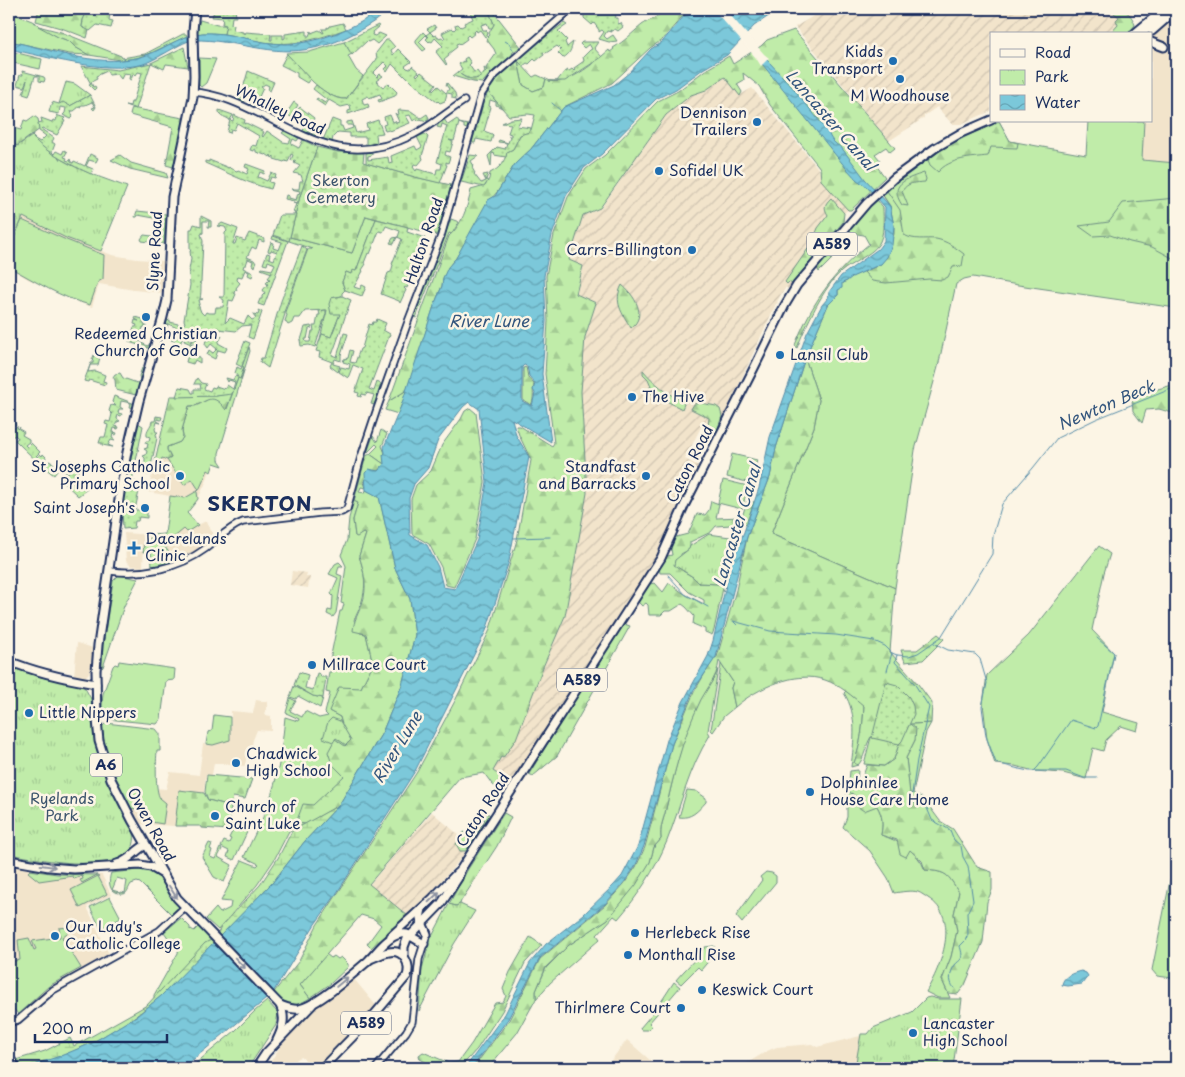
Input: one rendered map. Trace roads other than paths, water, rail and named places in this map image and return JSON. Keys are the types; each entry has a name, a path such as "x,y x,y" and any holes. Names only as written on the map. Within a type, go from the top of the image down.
{"main road":[{"name":"Slyne Road","path":"120,492 138,406 166,306 172,197 193,92 195,9"},
{"path":"1136,32 1164,9"},
{"path":"1150,29 1170,9"},
{"path":"1150,29 1176,10"},
{"path":"1152,42 1164,47"},
{"name":"Caton Road","path":"410,935 433,914 449,892 461,869 661,558 684,506 796,285 867,203 894,178 935,148 963,132 990,120"},
{"name":"Owen Road","path":"120,492 98,645 96,684 98,730 104,760 116,789 177,898 279,1004"},
{"path":"9,661 46,674 96,684"},
{"path":"137,828 138,849"},
{"path":"97,869 125,862 138,849 146,845"},
{"path":"9,860 49,867 97,869 140,866 155,869 164,875"},
{"name":"Caton Road","path":"386,942 461,869"},
{"path":"422,908 420,915 427,934"},
{"path":"427,934 433,914"},
{"path":"386,942 399,934 405,933 424,944"},
{"name":"A589","path":"322,1068 374,1015 407,976 408,967 404,957 405,942 410,935"},
{"name":"A589","path":"279,1004 288,1008 299,1009 314,1003 369,959 386,942"},
{"name":"A589","path":"369,959 391,952 396,952 404,957"},
{"path":"256,1068 266,1053 276,1045 314,1003"},
{"path":"276,1045 284,1022 283,1011 279,1004"},
{"path":"9,1058 17,1068"}],"street":[{"name":"Halton Road","path":"110,571 142,572 176,565 195,557 232,528 243,522 345,511 377,409 441,236 482,95 493,77 571,9"},
{"name":"Whalley Road","path":"193,92 221,97 316,142 348,149 376,148 403,140 428,127 464,102"},
{"path":"10,1023 18,1020 52,990 159,931 185,907"},
{"path":"376,1068 412,1023 419,958 427,934"}],"water":[{"path":"384,9 395,9 388,11 364,28 343,39 299,50 269,50 209,40 194,40 183,43 140,65 108,67 74,63 9,49 9,41 88,59 120,60 144,56 185,37 202,33 223,34 264,42 295,44 333,34 361,22"},
{"name":"River Lune","path":"690,9 779,9 754,26 745,36 794,89 829,133 833,141 841,147 865,179 890,206 894,226 892,245 887,257 881,264 842,283 842,288 838,290 838,295 828,305 805,358 776,448 770,477 747,537 716,657 693,691 672,744 644,846 635,867 605,904 540,958 508,1019 472,1068 465,1068 505,1014 530,963 546,944 584,914 614,885 622,876 638,846 667,740 683,702 708,656 713,641 731,564 759,488 770,437 807,333 822,305 828,298 829,292 841,276 878,249 884,241 885,207 846,168 742,39 727,55 703,69 676,89 656,99 602,154 584,168 566,196 552,235 544,276 546,321 542,374 551,442 512,419 516,435 529,457 509,561 486,631 415,771 315,924 272,994 183,1068 24,1068 92,1043 138,1015 161,996 273,882 305,841 339,805 382,733 402,685 415,635 410,599 395,568 379,497 366,490 365,473 369,469 378,471 384,464 384,447 401,406 442,286 443,278 488,200 495,196 515,164 531,149 564,107 614,85 630,72 651,49 662,42","holes":["524,365 527,366 529,376 535,384 532,406 522,401 522,367","469,402 479,409 487,482 477,540 455,589 443,587 438,567 427,545 410,535 409,498 414,484 428,468 438,440"]},
{"path":"1081,971 1088,976 1082,984 1062,985 1066,977"}],"waterway":[{"path":"505,41 510,44 513,50"},
{"path":"552,103 561,111"},
{"name":"Newton Beck","path":"733,621 770,631 836,635 874,641 897,655 909,656 918,653 941,637 992,554 993,535 1002,504 1057,438 1096,419 1176,387"},
{"name":"Newton Beck","path":"514,538 550,537"},
{"name":"Newton Beck","path":"668,575 685,594 708,607"},
{"name":"Newton Beck","path":"734,622 738,626"},
{"path":"934,643 948,650 975,654 980,659 987,683 982,707 986,736 996,763 1034,771 1071,720 1096,728 1098,726 1114,653 1097,638"},
{"path":"887,671 892,653"},
{"name":"Newton Beck","path":"897,655 895,662 914,683 929,707 917,760 911,800 914,803 917,801 927,808 932,820 950,830 954,840 961,846 963,857 968,866 973,901 967,913 968,934 960,946 962,957 955,965 951,974 950,979 954,988"},
{"path":"1034,771 1066,771 1084,778 1097,778"},
{"path":"1175,976 1176,970"}],"place":[{"name":"Kidds Transport","path":"893,61"},
{"name":"M Woodhouse","path":"900,79"},
{"name":"Dennison Trailers","path":"757,122"},
{"name":"Sofidel UK","path":"659,171"},
{"name":"Carrs-Billington","path":"692,250"},
{"name":"Redeemed Christian Church of God","path":"146,317"},
{"name":"Lansil Club","path":"780,355"},
{"name":"The Hive","path":"632,397"},
{"name":"St Josephs Catholic Primary School","path":"180,476"},
{"name":"Standfast and Barracks","path":"646,476"},
{"name":"Saint Joseph's","path":"145,508"},
{"name":"Dacrelands Clinic","path":"134,548"},
{"name":"Millrace Court","path":"312,665"},
{"name":"Little Nippers","path":"29,713"},
{"name":"Chadwick High School","path":"236,763"},
{"name":"Dolphinlee House Care Home","path":"810,792"},
{"name":"Church of Saint Luke","path":"215,816"},
{"name":"Herlebeck Rise","path":"635,933"},
{"name":"Our Lady's Catholic College","path":"55,936"},
{"name":"Monthall Rise","path":"628,955"},
{"name":"Keswick Court","path":"702,990"},
{"name":"Thirlmere Court","path":"681,1008"},
{"name":"Lancaster High School","path":"913,1033"}],"district":[{"name":"SKERTON","path":"260,504"}],"water label":[{"name":"Lancaster Canal","path":"831,120"},
{"name":"Lancaster Canal","path":"737,525"}],"park label":[{"name":"Skerton Cemetery","path":"341,190"},
{"name":"Ryelands Park","path":"62,808"}]}
